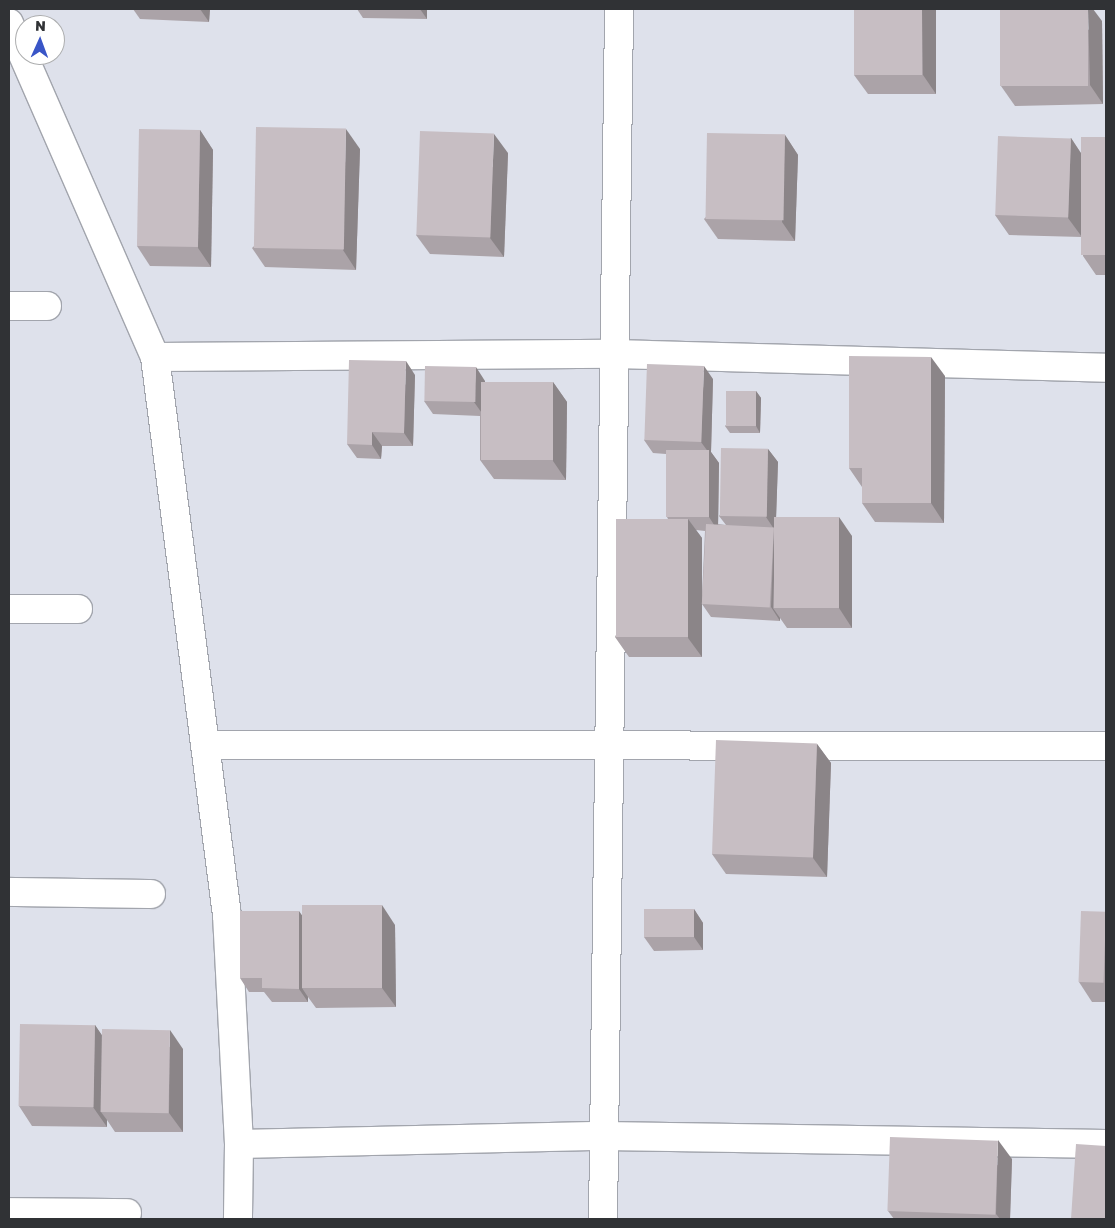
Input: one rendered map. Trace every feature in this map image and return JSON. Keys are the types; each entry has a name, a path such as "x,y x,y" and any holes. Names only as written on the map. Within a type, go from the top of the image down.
{"street":[{"path":"603,1219 619,9"},
{"path":"9,23 155,357 208,745 227,915 239,1144 238,1219"},
{"path":"9,306 47,306"},
{"path":"155,357 614,354 1106,368"},
{"path":"9,608 78,609"},
{"path":"208,745 1106,746"},
{"path":"9,892 151,894"},
{"path":"239,1144 604,1136 1106,1144"},
{"path":"9,1212 127,1213"}],"building":[{"path":"854,9 922,9 922,75 854,75"},
{"path":"1000,9 1088,9 1088,86 1000,86"},
{"path":"256,127 346,129 344,250 254,248"},
{"path":"139,129 200,130 198,247 137,246"},
{"path":"420,131 494,134 490,238 416,235"},
{"path":"707,133 785,134 783,220 705,219"},
{"path":"998,136 1071,139 1068,217 995,215"},
{"path":"1081,137 1106,137 1106,255 1081,255"},
{"path":"849,356 931,357 931,503 862,503 862,468 849,468"},
{"path":"349,360 406,361 404,433 372,432 372,445 347,444"},
{"path":"647,364 704,366 701,442 644,440"},
{"path":"425,366 476,367 475,402 424,401"},
{"path":"481,382 553,382 553,460 481,460"},
{"path":"726,391 756,391 756,426 726,426"},
{"path":"721,448 768,449 767,517 720,516"},
{"path":"666,450 709,450 709,517 666,517"},
{"path":"774,517 839,517 839,608 774,608"},
{"path":"616,519 688,519 688,637 616,637"},
{"path":"706,524 774,528 770,607 702,604"},
{"path":"716,740 817,744 813,857 712,854"},
{"path":"302,905 382,905 382,988 302,988"},
{"path":"644,909 694,909 694,937 644,937"},
{"path":"240,911 299,911 299,989 262,988 262,978 240,978"},
{"path":"1081,911 1106,912 1104,983 1079,982"},
{"path":"20,1024 95,1025 94,1107 19,1106"},
{"path":"102,1029 170,1030 169,1113 101,1112"},
{"path":"890,1137 998,1141 995,1215 887,1211"},
{"path":"1076,1144 1106,1146 1106,1219 1071,1219"}]}
